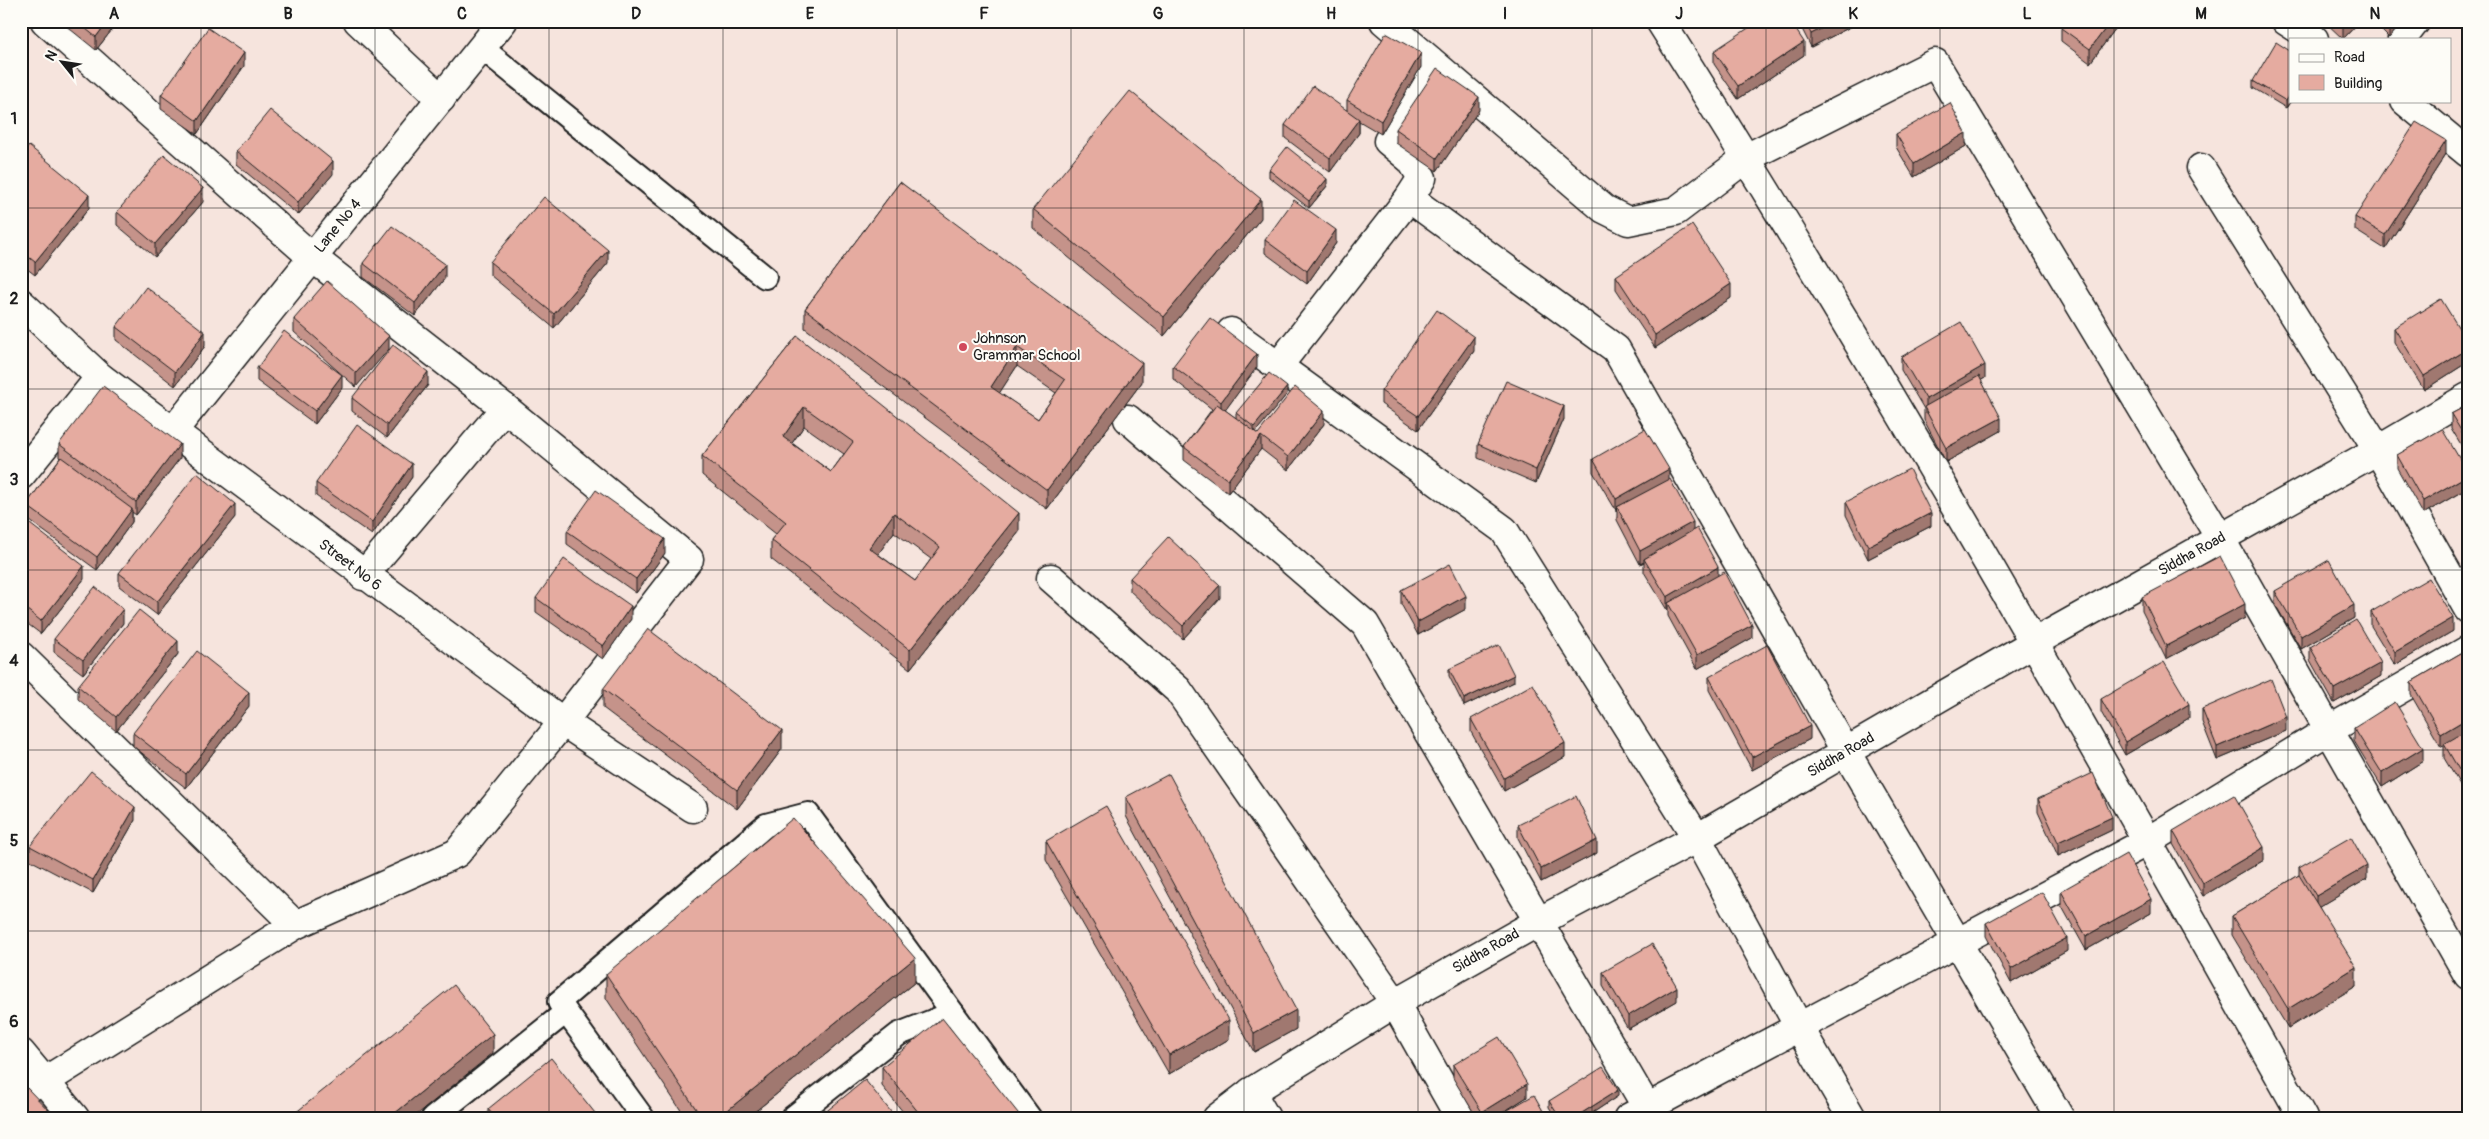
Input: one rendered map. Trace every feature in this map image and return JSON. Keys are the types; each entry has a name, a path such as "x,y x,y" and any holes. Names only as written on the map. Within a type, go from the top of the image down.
{"street":[{"path":"33,1086 295,925 457,853 563,722 689,559 505,408 313,258 45,21"},
{"path":"358,21 441,99"},
{"name":"Lane No 4","path":"173,431 503,21"},
{"path":"1384,21 1604,209 1628,221 1676,211 1746,158 1935,63 2220,538 2468,975"},
{"path":"1660,21 1746,158 2034,642 2303,1118"},
{"path":"2286,21 2312,38"},
{"path":"2403,38 2416,21"},
{"path":"1279,365 1409,198 1422,178 1411,160 1388,141 1434,65"},
{"path":"2406,102 2468,153"},
{"path":"2202,168 2378,450 2468,608"},
{"path":"1409,198 1616,349 1846,752 1960,943 2060,1118"},
{"name":"Street No 6","path":"21,303 100,378 563,722 693,808"},
{"path":"1231,332 1504,530 1697,838 1799,1027 1852,1118"},
{"path":"21,475 100,378"},
{"name":"Siddha Road","path":"1217,1118 1251,1092 1396,1003 1540,921 1697,838 2034,642 2378,450 2468,397"},
{"path":"364,576 505,408"},
{"path":"1128,419 1365,624 1540,921 1642,1114 1799,1027 1960,943 2148,841 2329,730 2468,650"},
{"path":"1051,578 1178,690 1396,1003 1460,1118"},
{"path":"21,656 295,925"},
{"path":"21,1053 33,1086 75,1118"},
{"path":"1251,1092 1266,1118"}],"lane":[{"path":"482,48 765,277"},
{"path":"643,1118 559,1002 766,825 808,814 1030,1118"},
{"path":"433,1118 566,1012"},
{"path":"792,1118 899,1034 953,1012"}],"building":[{"path":"76,21 108,21 96,37"},
{"path":"1759,21 1790,21 1804,42 1738,86 1714,51"},
{"path":"1805,21 1836,21 1811,34"},
{"path":"2066,21 2111,21 2090,49 2061,28"},
{"path":"2339,21 2347,21 2343,25"},
{"path":"208,28 244,53 197,121 161,95"},
{"path":"1386,33 1421,53 1381,121 1347,100"},
{"path":"2276,42 2289,50 2289,96 2286,101 2253,81"},
{"path":"1437,68 1479,97 1437,158 1396,129"},
{"path":"1313,86 1359,119 1330,158 1285,125"},
{"path":"1130,91 1261,199 1164,317 1033,209"},
{"path":"1950,103 1966,133 1914,164 1896,134"},
{"path":"270,110 333,161 298,202 236,151"},
{"path":"2416,122 2446,140 2385,235 2355,217"},
{"path":"29,146 89,195 35,262 21,251 21,155"},
{"path":"1287,147 1327,179 1309,201 1269,170"},
{"path":"164,155 203,188 155,244 117,212"},
{"name":"Johnson Grammar School","path":"900,182 1142,363 1047,490 805,309","holes":["1017,347 1065,380 1038,419 991,387"]},
{"path":"544,197 608,250 554,314 490,262"},
{"path":"1294,200 1336,230 1307,271 1265,240"},
{"path":"1692,225 1731,284 1655,335 1616,276"},
{"path":"392,226 445,264 415,303 363,263"},
{"path":"327,281 389,336 356,373 294,319"},
{"path":"146,287 205,332 175,372 116,327"},
{"path":"2441,299 2468,343 2468,349 2424,376 2394,328"},
{"path":"1437,310 1474,337 1418,416 1381,391"},
{"path":"1210,318 1257,354 1221,402 1173,366"},
{"path":"1961,322 1985,365 1926,399 1901,357"},
{"path":"284,331 342,375 315,411 257,368"},
{"path":"797,336 1019,513 910,650 771,540 786,522 702,456","holes":["804,407 853,442 831,472 783,437","894,513 940,547 915,581 869,548"]},
{"path":"393,345 428,372 387,425 352,398"},
{"path":"1269,373 1287,387 1254,427 1236,413"},
{"path":"1979,376 2001,418 1946,448 1924,407"},
{"path":"1506,381 1564,406 1536,470 1478,444"},
{"path":"103,386 180,444 136,502 59,444"},
{"path":"1295,387 1324,411 1288,457 1261,436 1228,480 1184,447 1217,404 1258,434"},
{"path":"2468,405 2468,442 2451,414"},
{"path":"357,425 412,464 372,522 316,483"},
{"path":"1645,429 1669,469 1616,499 1593,459"},
{"path":"2442,429 2468,475 2423,501 2397,455"},
{"path":"61,457 132,509 97,557 26,505"},
{"path":"1909,469 1931,513 1868,546 1846,502"},
{"path":"197,473 235,504 157,602 119,573"},
{"path":"1670,479 1693,522 1640,551 1617,507"},
{"path":"596,490 665,539 636,579 567,531"},
{"path":"21,517 84,566 41,621 21,605"},
{"path":"1697,528 1718,567 1667,597 1644,559"},
{"path":"1168,537 1220,585 1183,626 1130,578"},
{"path":"2220,556 2245,604 2166,646 2142,597"},
{"path":"564,559 631,606 603,646 536,598"},
{"path":"2329,560 2354,605 2301,636 2275,591"},
{"path":"1450,564 1466,596 1418,622 1401,590"},
{"path":"1724,572 1752,625 1697,655 1668,603"},
{"path":"2429,578 2453,618 2395,652 2371,612"},
{"path":"95,587 123,609 83,660 54,639"},
{"path":"139,610 178,641 116,717 78,686"},
{"path":"2356,620 2381,663 2334,689 2310,647"},
{"path":"648,629 782,730 737,790 603,689"},
{"path":"1499,645 1514,675 1464,699 1449,669"},
{"path":"1767,645 1810,726 1752,757 1709,677"},
{"path":"2468,649 2468,718 2441,734 2411,682"},
{"path":"197,651 249,692 186,774 133,733"},
{"path":"2164,662 2189,704 2125,742 2101,699"},
{"path":"2271,679 2286,717 2217,747 2202,709"},
{"path":"1533,684 1565,743 1504,778 1471,719"},
{"path":"2395,702 2423,748 2382,773 2354,728"},
{"path":"2468,730 2468,785 2444,744"},
{"path":"91,771 135,807 93,880 30,846"},
{"path":"2093,773 2112,817 2058,842 2038,799"},
{"path":"1169,774 1296,1010 1254,1033 1126,797"},
{"path":"2234,795 2264,847 2203,883 2173,831"},
{"path":"1576,796 1597,840 1541,869 1518,825"},
{"path":"1106,806 1229,1020 1169,1055 1046,841"},
{"path":"793,818 915,958 718,1118 702,1118 606,974"},
{"path":"2351,837 2367,866 2316,896 2299,867"},
{"path":"2126,854 2151,899 2086,936 2061,891"},
{"path":"2299,875 2356,967 2288,1009 2232,916"},
{"path":"2042,892 2067,938 2011,969 1986,923"},
{"path":"1652,944 1677,987 1628,1016 1603,972"},
{"path":"454,985 493,1034 389,1118 289,1118"},
{"path":"942,1018 1022,1118 923,1118 882,1067"},
{"path":"1499,1037 1527,1084 1482,1112 1453,1065"},
{"path":"551,1058 599,1118 495,1118 488,1109"},
{"path":"1603,1067 1618,1090 1574,1118 1560,1118 1549,1101"},
{"path":"865,1080 896,1118 818,1118"},
{"path":"27,1088 56,1118 21,1118 21,1093"},
{"path":"1534,1095 1547,1118 1494,1118"}],"place":[{"name":"Johnson Grammar School","path":"963,347"}]}
